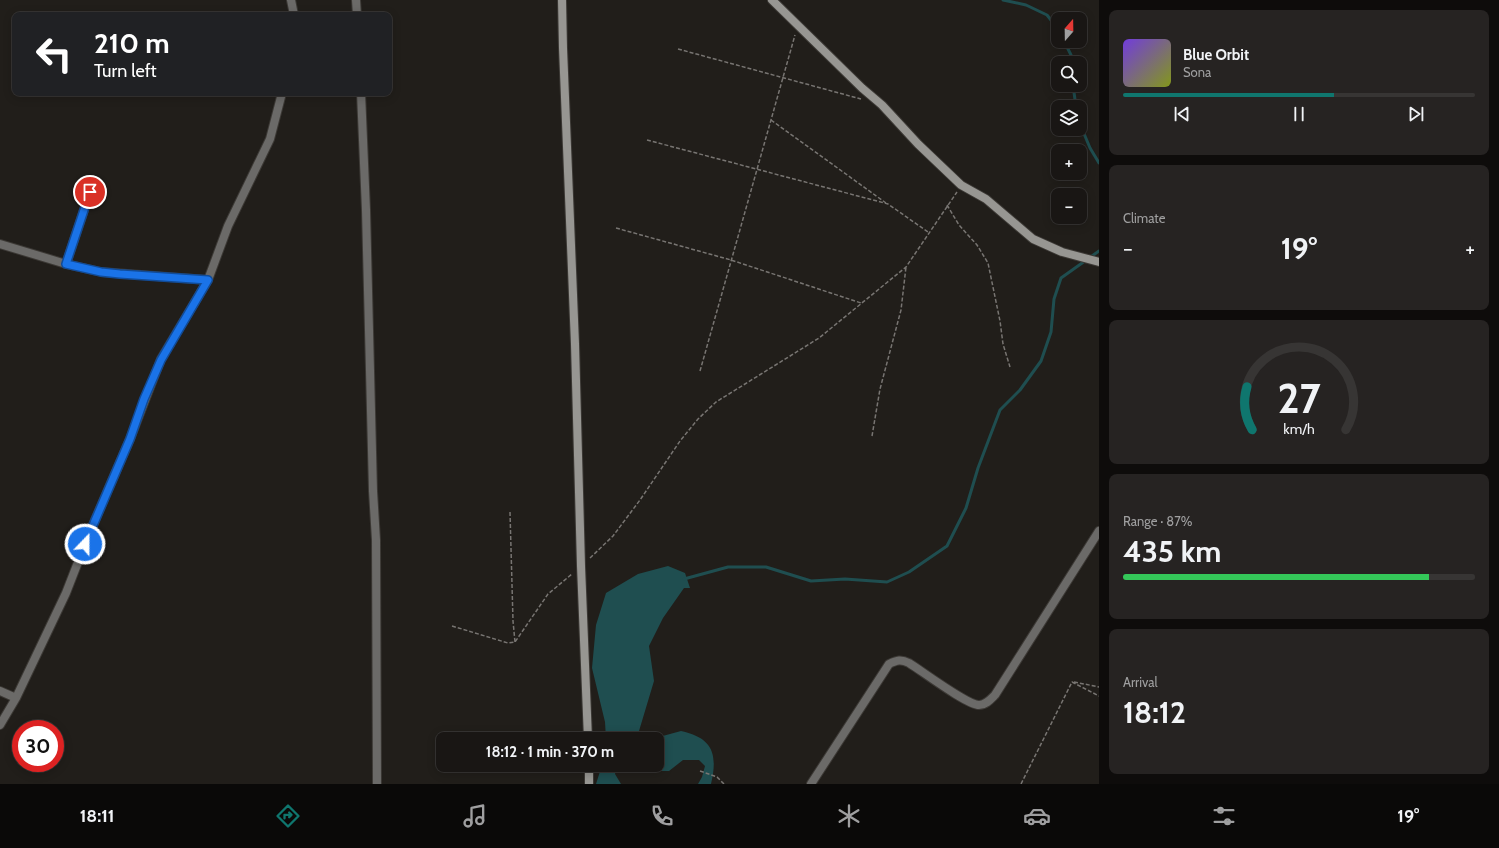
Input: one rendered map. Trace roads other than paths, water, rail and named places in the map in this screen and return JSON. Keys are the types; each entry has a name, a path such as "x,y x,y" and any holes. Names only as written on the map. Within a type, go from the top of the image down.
{"street":[{"path":"291,0 293,12"},
{"path":"356,0 357,12"},
{"path":"562,0 576,344 581,566 588,732"},
{"path":"772,0 882,105 918,144 961,185 986,199 1033,239 1062,252 1099,262"},
{"path":"0,725 16,698 66,593 88,534 130,439 144,399 161,360 208,280 228,226 270,139 281,96"},
{"path":"361,96 366,210 373,491 376,540 378,784"},
{"path":"66,264 90,192"},
{"path":"0,244 66,264 101,272 208,280"},
{"path":"811,784 889,664 898,660 904,660 968,701 980,705 988,702 995,695 1099,530"},
{"path":"0,691 16,698"},
{"path":"589,772 590,784"}],"water":[{"path":"668,566 685,573 690,588 684,588 663,618 649,646 654,681 639,731 606,732 605,722 592,668 596,625 606,593 638,574"},
{"path":"681,731 692,734 706,743 711,749 714,764 711,784 698,784 705,766 699,760 683,760 669,771 664,771 664,736"},
{"path":"600,772 615,772 615,774 621,784 596,784"}],"waterway":[{"path":"1003,0 1026,5 1047,15 1051,20"},
{"path":"1068,48 1071,56"},
{"path":"1074,92 1075,100"},
{"path":"1085,136 1099,163"},
{"path":"684,579 728,567 766,567 811,581 845,579 887,582 909,572 947,546 966,508 978,468 1000,410 1020,390 1041,361 1051,332 1054,299 1061,278 1099,251"}]}
